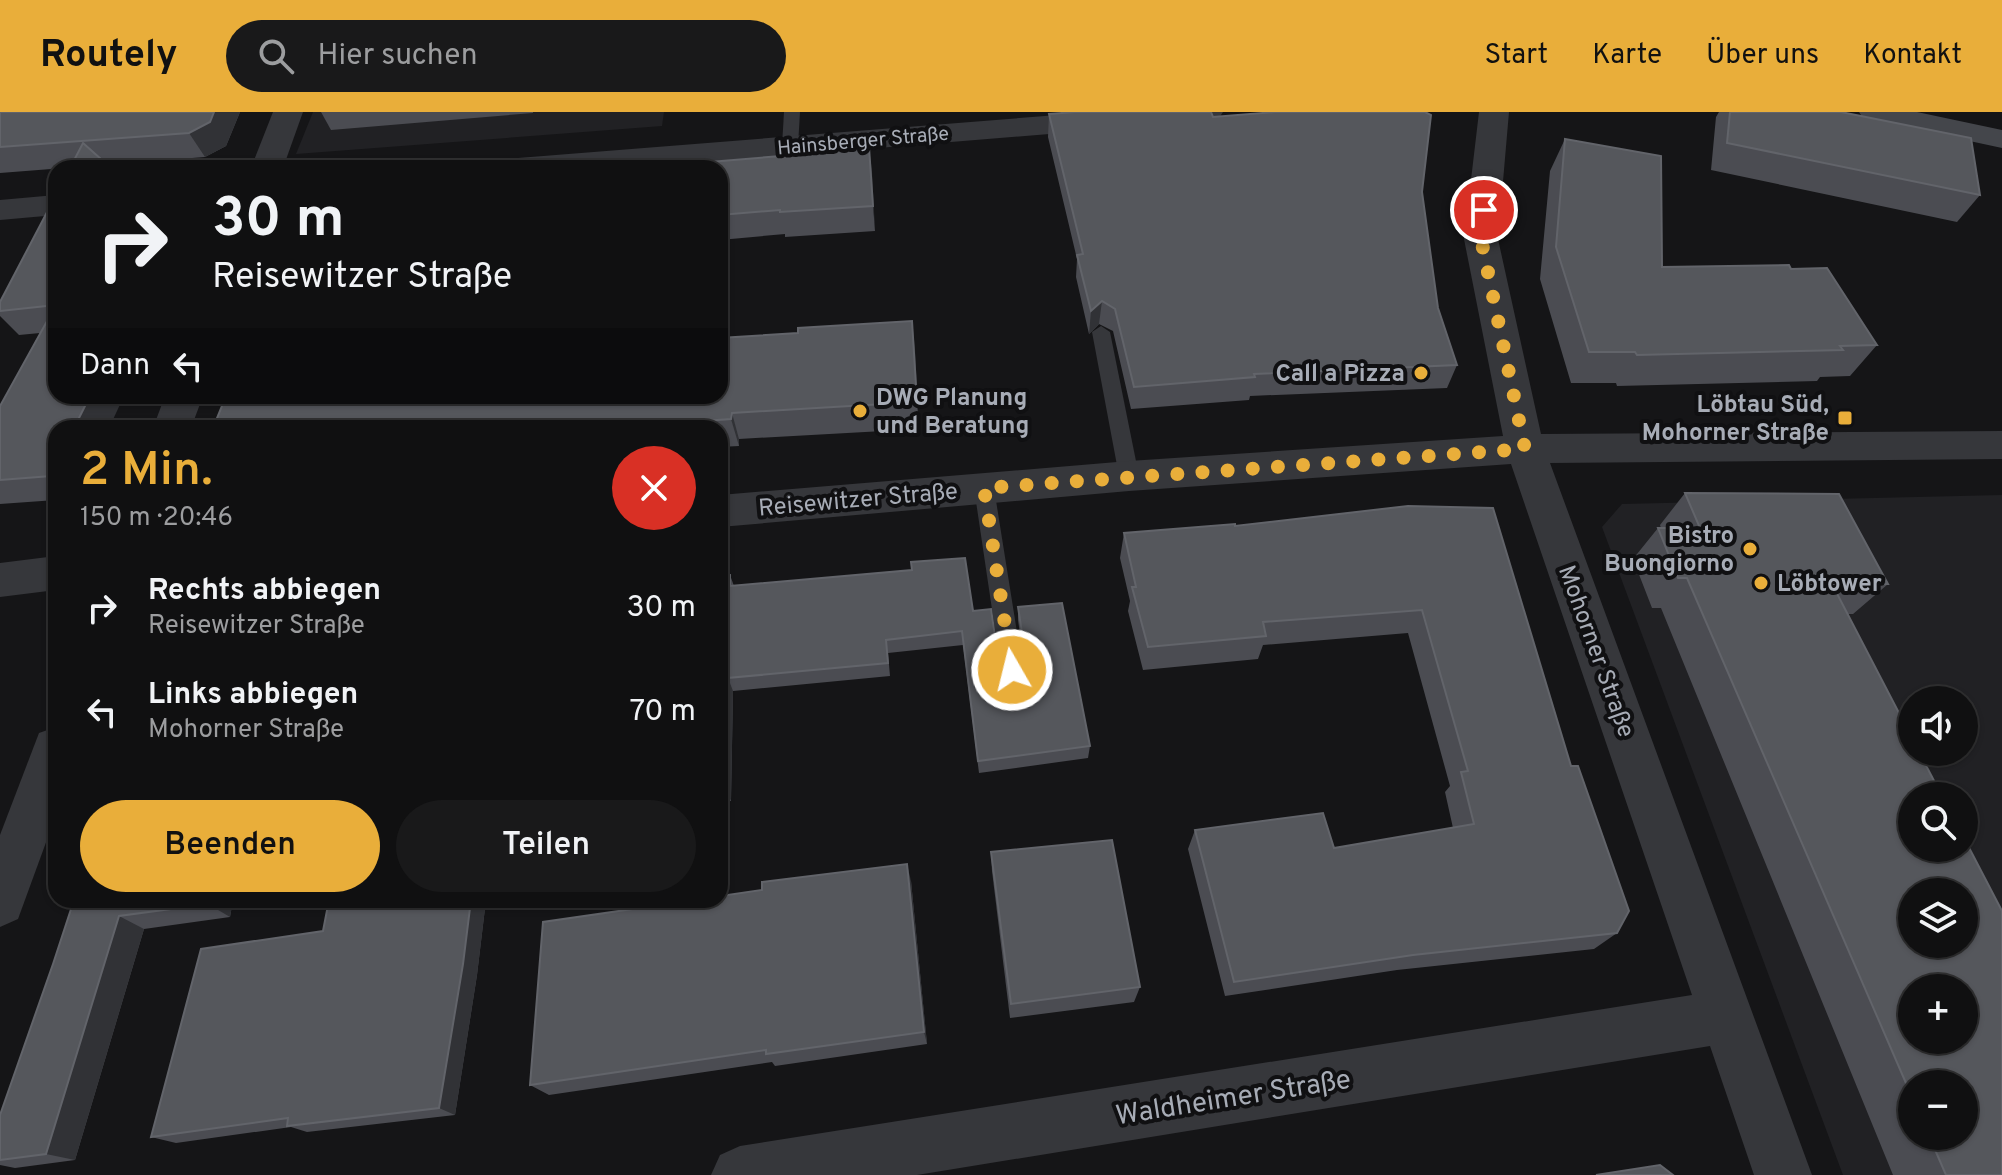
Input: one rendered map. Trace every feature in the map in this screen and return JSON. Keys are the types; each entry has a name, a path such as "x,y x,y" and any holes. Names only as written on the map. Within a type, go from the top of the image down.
{"main road":[{"path":"1874,112 2002,139"}],"street":[{"path":"270,160 288,112"},
{"name":"Hainsberger Straße","path":"617,160 1208,112"},
{"name":"Mohorner Straße","path":"1494,112 1481,239 1525,449 1783,1175"},
{"path":"0,210 48,206"},
{"name":"Reisewitzer Straße","path":"728,510 1129,476 1525,449 2002,445"},
{"path":"0,580 48,574"},
{"path":"0,902 48,770"},
{"name":"Waldheimer Straße","path":"740,1175 1727,1016"}],"lane":[{"path":"790,146 792,112"},
{"path":"1101,332 1129,476"},
{"path":"984,488 1012,670"}],"shaded area":[{"path":"313,112 664,112 662,126 296,154"},
{"path":"2002,495 2002,1175 1843,1175 1602,527 1622,504"}],"building":[{"path":"0,112 214,112 210,122 189,133 0,147"},
{"path":"1211,112 1213,117 1275,112 1425,112 1431,115 1422,192 1438,308 1457,365 1254,374 1255,377 1134,387 1115,309 1102,301 1091,311 1077,255 1083,254 1049,114"},
{"path":"1730,112 1841,112 1971,138 1980,195 1727,143"},
{"path":"1565,139 1661,156 1662,267 1789,265 1791,269 1827,268 1877,345 1840,346 1843,350 1637,355 1635,352 1589,352 1556,247"},
{"path":"83,143 102,160 74,160"},
{"path":"869,147 873,206 728,214 728,160 781,156 781,153"},
{"path":"48,210 48,306 0,311 0,302"},
{"path":"48,319 48,404 86,404 78,420 48,420 48,476 0,480 0,406"},
{"path":"912,321 917,402 732,413 731,419 717,420 216,420 223,404 728,404 728,337 798,333 798,328"},
{"path":"1685,493 1839,494 1888,584 1832,584 1898,711 1898,766 1926,766 1935,782 1898,782 1898,862 1976,862 2002,911 2002,1175 1946,1175 1935,1150 1978,1150 1978,1070 1900,1070 1687,578 1678,578 1658,528 1700,528"},
{"path":"1408,506 1493,508 1571,766 1578,766 1629,911 1617,933 1413,955 1234,982 1195,830 1323,813 1334,848 1474,824 1461,772 1468,771 1422,610 1263,622 1266,636 1148,647 1132,587 1136,587 1124,533 1235,526"},
{"path":"965,558 973,611 991,609 998,657 1003,667 1013,670 1021,667 1026,658 1018,607 1062,603 1090,746 978,761 962,631 886,640 888,663 728,678 728,575 730,586 912,570 911,562"},
{"path":"1112,840 1140,987 1011,1004 991,852"},
{"path":"907,864 924,1032 766,1054 766,1050 530,1085 543,922 640,908 728,908 728,895 762,890 762,882"},
{"path":"71,908 178,908 119,916 46,1154 0,1160 0,1115"},
{"path":"327,908 470,908 439,1108 287,1126 288,1118 151,1137 201,949 323,931"},
{"path":"1660,1165 1673,1175 1596,1175"}],"place":[{"name":"Call a Pizza","path":"1421,373"},
{"name":"DWG Planung und Beratung","path":"860,411"},
{"name":"Löbtau Süd, Mohorner Straße","path":"1845,418"},
{"name":"Bistro Buongiorno","path":"1750,549"},
{"name":"Löbtower","path":"1761,583"}],"route":[{"path":"1012,670 984,488 1525,449 1481,239 1484,210"}]}
